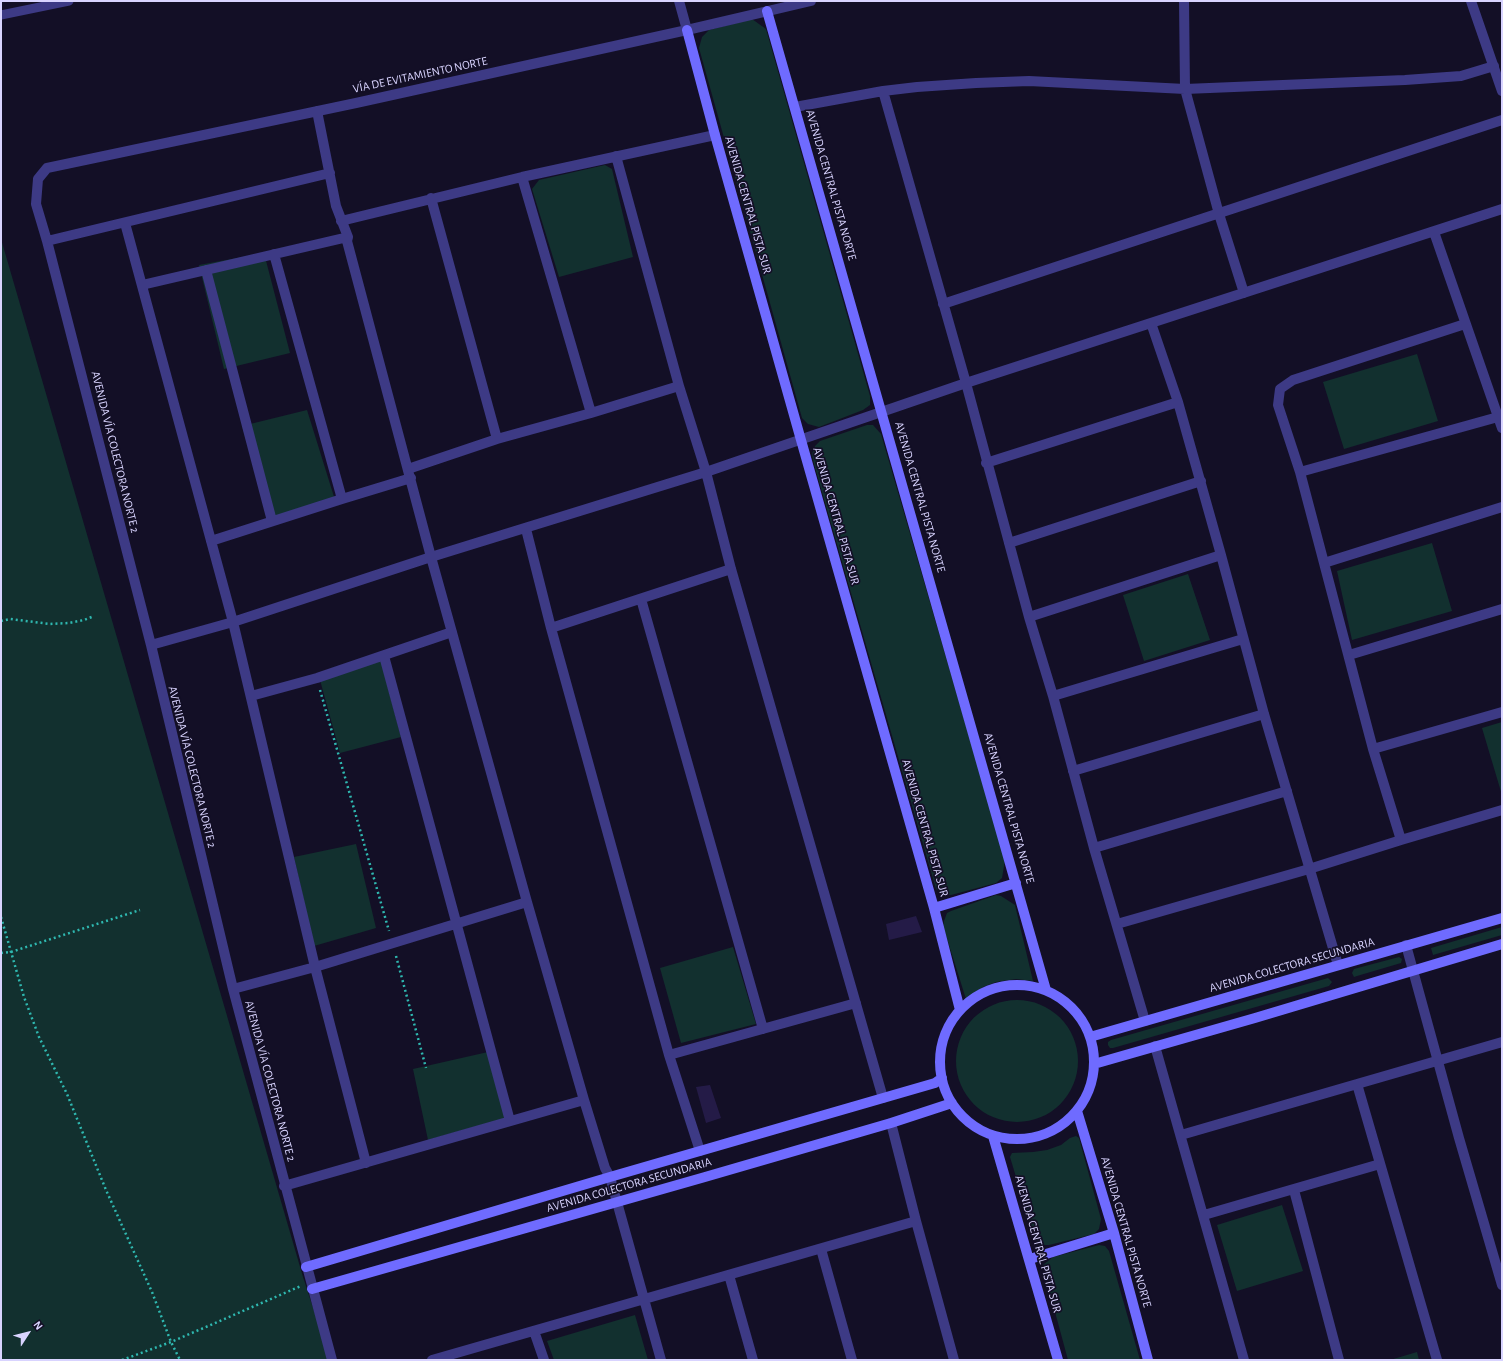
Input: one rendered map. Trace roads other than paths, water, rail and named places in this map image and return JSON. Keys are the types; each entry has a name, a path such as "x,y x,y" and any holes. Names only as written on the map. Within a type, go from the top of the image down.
{"street":[{"path":"679,1 687,30"},
{"name":"VÍA DE EVITAMIENTO NORTE","path":"38,179 48,168 317,111 687,30 811,1"},
{"path":"1184,1 1185,89 1219,214 1244,293"},
{"path":"1471,1 1502,91"},
{"name":"AVENIDA CENTRAL PISTA NORTE","path":"767,11 1046,990"},
{"name":"AVENIDA CENTRAL PISTA SUR","path":"687,30 715,135 934,908 960,1010"},
{"path":"795,107 883,91 954,84 1029,81 1185,89 1405,80 1461,76 1494,66"},
{"path":"883,91 966,383 986,463 1029,617 1053,696 1094,848 1145,1022"},
{"path":"317,111 341,221 348,237 347,241 410,474 431,558 527,902 584,1100 605,1168 610,1177 661,1360"},
{"path":"943,304 1502,120"},
{"path":"341,221 431,198 715,135"},
{"path":"616,156 679,386 706,472 731,569 883,1098"},
{"path":"47,241 330,173"},
{"path":"522,178 591,413"},
{"name":"AVENIDA VÍA COLECTORA NORTE 2","path":"38,179 36,204 47,241 151,645 233,989 284,1186 332,1360"},
{"path":"431,198 497,439"},
{"path":"151,645 233,622 706,472 966,383 1502,209"},
{"path":"125,223 233,622 315,967 366,1163"},
{"path":"1434,232 1502,428"},
{"path":"142,285 348,237"},
{"path":"274,254 342,498"},
{"path":"206,270 272,522"},
{"path":"1151,323 1178,402 1264,714 1338,965"},
{"path":"1401,840 1373,749 1300,472 1278,405 1280,389 1293,380 1465,324"},
{"path":"211,541 272,522 410,474 497,439 591,413 679,386"},
{"path":"986,463 1178,402"},
{"path":"1300,472 1498,417"},
{"path":"1009,543 1201,481"},
{"path":"1324,563 1502,507"},
{"path":"526,529 551,628 669,1055 700,1151"},
{"path":"1029,617 1221,555"},
{"path":"551,628 731,569"},
{"path":"641,599 763,1028"},
{"path":"1349,655 1502,609"},
{"path":"251,696 317,678 452,632"},
{"path":"1053,696 1243,640"},
{"path":"384,656 510,1121"},
{"path":"1373,749 1502,712"},
{"path":"1073,771 1264,714"},
{"path":"1094,848 1287,790"},
{"path":"1116,924 1502,810"},
{"path":"934,908 1016,883"},
{"path":"233,989 315,967 527,902"},
{"name":"AVENIDA COLECTORA SECUNDARIA","path":"1090,1037 1502,918"},
{"path":"1094,1064 1255,1018 1502,944"},
{"path":"1406,946 1502,1285"},
{"path":"1009,985 1028,986 1046,990 1062,1000 1076,1012 1090,1037 1094,1064 1090,1089 1078,1111 1060,1127 1040,1136 1016,1140 993,1136 977,1128 963,1117 952,1103 942,1078 940,1060 943,1042 950,1025 960,1010 974,998 991,989 1009,985"},
{"path":"669,1055 856,1003"},
{"path":"1181,1135 1502,1042"},
{"path":"1155,1046 1244,1360"},
{"name":"AVENIDA COLECTORA SECUNDARIA","path":"306,1267 610,1177 935,1084 942,1078"},
{"path":"1357,1084 1437,1360"},
{"path":"284,1186 584,1100"},
{"name":"AVENIDA COLECTORA SECUNDARIA","path":"311,1286 617,1202 891,1123 952,1103"},
{"name":"AVENIDA CENTRAL PISTA NORTE","path":"1078,1111 1114,1233 1148,1360"},
{"path":"891,1123 954,1360"},
{"name":"AVENIDA CENTRAL PISTA SUR","path":"993,1136 1030,1259 1058,1360"},
{"path":"1204,1215 1380,1164"},
{"path":"1294,1190 1339,1360"},
{"path":"432,1360 443,1359 534,1331 916,1221"},
{"path":"1030,1259 1114,1233"},
{"path":"821,1249 852,1360"},
{"path":"729,1275 753,1360"},
{"path":"534,1331 544,1360"}],"lane":[{"path":"1,15 69,1"}]}
